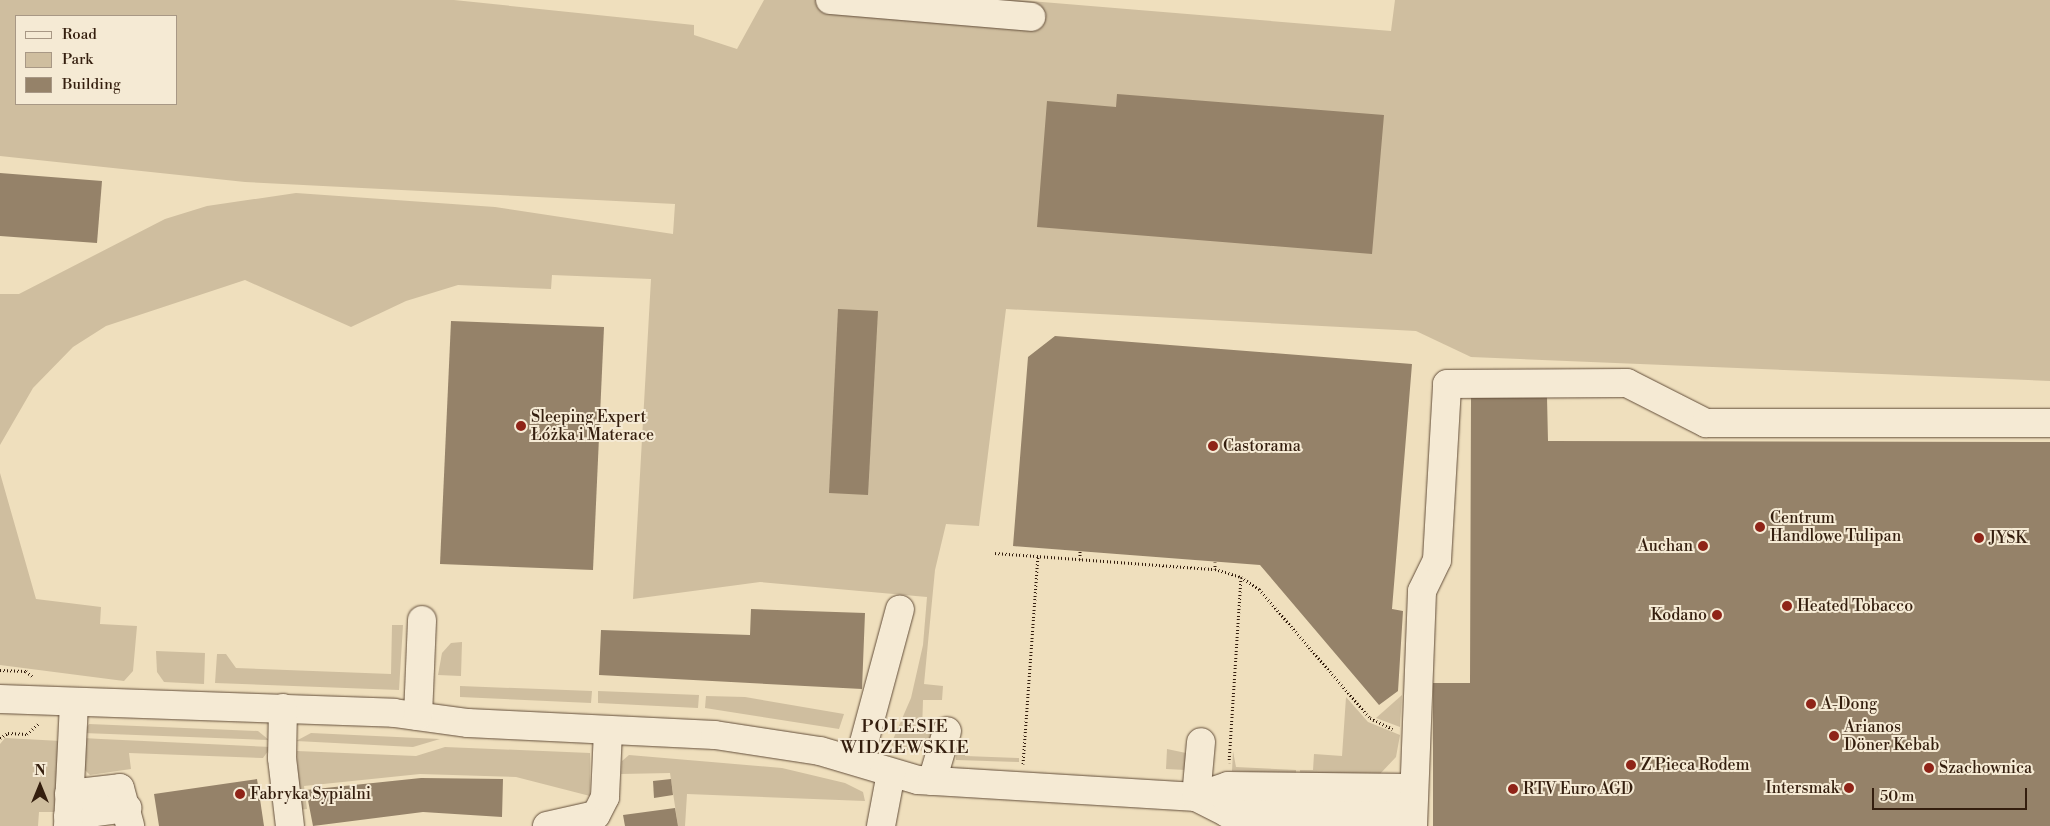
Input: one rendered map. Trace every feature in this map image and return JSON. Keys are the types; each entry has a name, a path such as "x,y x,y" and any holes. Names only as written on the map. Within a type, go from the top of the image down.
{"street":[{"path":"830,0 1031,17"},
{"path":"1413,809 1413,741 1422,591 1437,560 1447,384 1628,383 1706,423 2050,423"},
{"path":"859,761 900,609"},
{"path":"418,716 422,620"},
{"path":"0,699 74,703 283,708 418,716 468,723 751,739 859,761 891,773 932,781 1196,797 1228,786 1280,788 1413,809"},
{"path":"74,703 68,812 120,788 129,817"},
{"path":"283,708 282,763 290,826"},
{"path":"547,826 596,815 606,796 608,730"},
{"path":"932,781 947,731"},
{"path":"1196,797 1201,742"},
{"path":"881,826 891,773"},
{"path":"1280,788 1308,821"},
{"path":"1196,797 1227,813 1308,821 1330,811 1413,809"}],"path":[{"path":"1080,551 1080,559"},
{"path":"995,553 1215,569 1241,577 1259,589 1370,718 1413,741"},
{"path":"1023,765 1038,556"},
{"path":"1215,562 1215,569"},
{"path":"1228,773 1241,577"},
{"path":"0,670 26,671"},
{"path":"0,738 8,733 27,734"}],"green space":[{"path":"0,0 454,0 694,25 694,35 737,49 764,0 1018,0 1391,31 1395,0 2050,0 2050,381 1471,357 1416,331 1006,309 979,526 946,524 935,570 924,684 943,686 942,700 923,700 922,731 941,732 928,751 895,749 891,744 911,698 923,645 927,597 760,582 633,599 651,279 552,275 551,289 458,285 406,301 351,327 245,280 106,326 73,347 33,388 0,445 0,294 19,294 165,219 207,206 296,193 495,207 673,234 675,204 245,182 0,156"},
{"path":"0,473 36,599 101,607 100,624 137,626 133,671 124,681 0,665"},
{"path":"392,625 403,625 399,690 215,683 217,654 226,654 236,668 391,674"},
{"path":"462,642 461,676 438,675 442,653 451,643"},
{"path":"156,651 205,653 204,684 164,682 157,672"},
{"path":"460,686 592,691 591,703 460,697"},
{"path":"598,691 699,695 698,708 598,703"},
{"path":"1402,695 1400,727 1376,718"},
{"path":"706,696 745,697 844,714 839,729 705,708"},
{"path":"1346,697 1368,722 1400,735 1396,757 1379,775 1300,774 1300,770 1313,770 1314,754 1342,756"},
{"path":"89,724 258,731 269,740 83,733"},
{"path":"311,733 440,739 413,747 296,741"},
{"path":"5,738 61,741 54,812 39,812 38,826 0,826 0,744"},
{"path":"83,738 271,747 263,758 129,753 131,769 90,775 81,766"},
{"path":"965,741 965,756 1019,758 1019,762 956,760 956,744"},
{"path":"445,747 590,753 590,796 516,777 420,774 304,786 307,809 299,810 297,751 416,756"},
{"path":"1167,749 1186,753 1186,770 1166,769"},
{"path":"1233,751 1236,767 1296,770 1296,774 1232,771"},
{"path":"629,755 782,768 845,783 863,792 865,801 687,794 685,826 678,826 670,773 621,774 622,761"}],"building":[{"path":"1117,94 1384,115 1372,254 1037,227 1047,101 1116,107"},
{"path":"0,173 102,181 97,243 0,236"},
{"path":"838,309 878,311 868,495 829,493"},
{"path":"451,321 604,327 593,570 440,564"},
{"name":"Castorama","path":"1055,336 1412,364 1392,609 1403,611 1398,691 1379,705 1260,565 1013,546 1028,357"},
{"name":"Centrum Handlowe Tulipan","path":"1471,397 1547,397 1548,441 2050,442 2050,826 1433,826 1433,683 1470,683"},
{"path":"751,609 865,613 862,689 599,675 601,630 750,635"},
{"path":"421,778 503,779 502,817 423,812 313,826 306,790"},
{"path":"257,779 264,826 159,826 154,794"},
{"path":"671,779 673,795 654,798 653,781"},
{"path":"675,808 678,826 625,826 623,815"}],"place":[{"name":"Sleeping Expert Łóżka i Materace","path":"521,426"},
{"name":"Castorama","path":"1213,446"},
{"name":"Centrum Handlowe Tulipan","path":"1760,527"},
{"name":"JYSK","path":"1979,538"},
{"name":"Auchan","path":"1703,546"},
{"name":"Heated Tobacco","path":"1787,606"},
{"name":"Kodano","path":"1717,615"},
{"name":"A-Dong","path":"1811,704"},
{"name":"Arianos Döner Kebab","path":"1834,736"},
{"name":"Z Pieca Rodem","path":"1631,765"},
{"name":"Szachownica","path":"1929,768"},
{"name":"Intersmak","path":"1849,788"},
{"name":"RTV Euro AGD","path":"1513,789"},
{"name":"Fabryka Sypialni","path":"240,794"}],"district":[{"name":"POLESIE WIDZEWSKIE","path":"905,738"}]}
